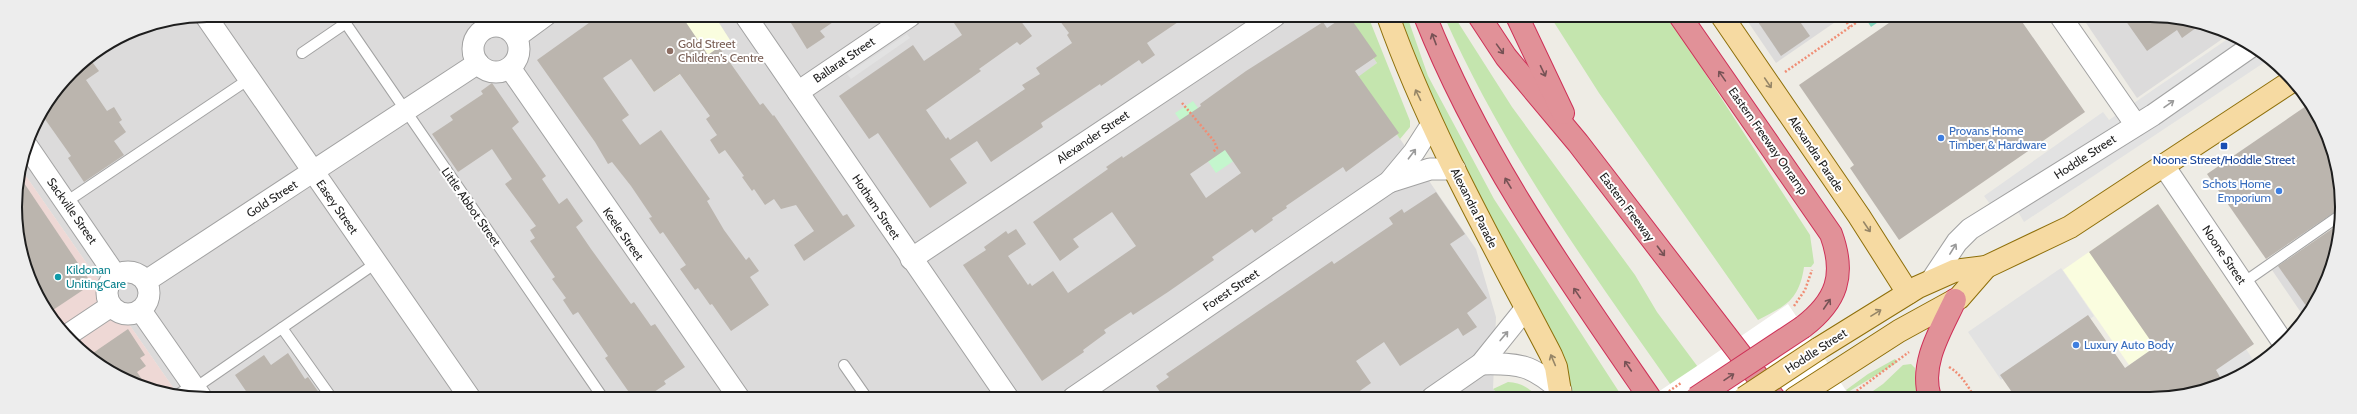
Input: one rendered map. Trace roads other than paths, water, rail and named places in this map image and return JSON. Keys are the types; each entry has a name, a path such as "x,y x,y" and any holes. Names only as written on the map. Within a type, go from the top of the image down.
{"highway":[{"path":"1427,22 1447,70 1479,134 1509,186 1570,282 1646,392"},
{"name":"Eastern Freeway","path":"1483,22 1506,57 1578,142 1769,392"},
{"path":"1520,22 1578,142"},
{"name":"Eastern Freeway Onramp","path":"1684,22 1825,223 1835,244 1839,273 1836,287 1819,315 1705,392"},
{"path":"1929,392 1927,380 1919,357 1956,300"}],"main road":[{"name":"Alexandra Parade","path":"1390,22 1413,84 1432,124 1551,355 1560,392"},
{"name":"Alexandra Parade","path":"1726,22 1868,228 1908,293"},
{"name":"Hoddle Street","path":"1753,392 1818,349 1908,293 1954,271 1986,267 2070,227 2288,84"},
{"name":"Hoddle Street","path":"1804,392 1899,331 1956,300 1986,267"},
{"path":"1899,331 1906,310 1908,293"}],"street":[{"name":"Easey Street","path":"210,22 312,172 466,392"},
{"path":"516,37 536,22"},
{"name":"Hotham Street","path":"750,22 911,259 1004,392"},
{"name":"Ballarat Street","path":"798,92 901,22"},
{"name":"Alexander Street","path":"911,259 1266,22"},
{"path":"2065,22 2136,125"},
{"path":"477,23 497,26 511,31 516,37 520,50 515,64 510,68 496,73 489,71 478,63 473,50 477,23"},
{"name":"Hoddle Street","path":"1931,282 1958,242 1970,229 2136,125 2247,50"},
{"name":"Gold Street","path":"146,281 478,63"},
{"name":"Keele Street","path":"510,68 735,392"},
{"name":"Forest Street","path":"1082,392 1389,182 1414,152 1432,124"},
{"name":"Sackville Street","path":"31,151 116,276"},
{"name":"Noone Street","path":"2164,166 2280,339"},
{"name":"Forest Street","path":"1389,182 1430,169 1455,169"},
{"path":"122,273 136,273 146,281 149,287 149,300 141,311 128,315 116,311 111,306 107,293 108,286 116,276 122,273"},
{"path":"71,333 111,306"},
{"path":"1441,392 1481,364 1526,308"},
{"path":"141,311 191,391"},
{"path":"1481,364 1511,365 1533,369 1558,392"}],"lane":[{"path":"302,53 339,22"},
{"name":"Little Abbot Street","path":"345,22 599,392"},
{"path":"66,202 249,79"},
{"path":"2243,283 2335,219"},
{"path":"191,391 376,263"},
{"path":"282,328 327,392"},
{"path":"844,365 863,392"}],"place":[{"name":"Gold Street Children's Centre","path":"670,51"},
{"name":"Provans Home Timber & Hardware","path":"1941,138"},
{"name":"Noone Street/Hoddle Street","path":"2224,146"},
{"name":"Schots Home Emporium","path":"2279,191"},
{"name":"Kildonan UnitingCare","path":"58,277"},
{"name":"Luxury Auto Body","path":"2076,345"}]}
